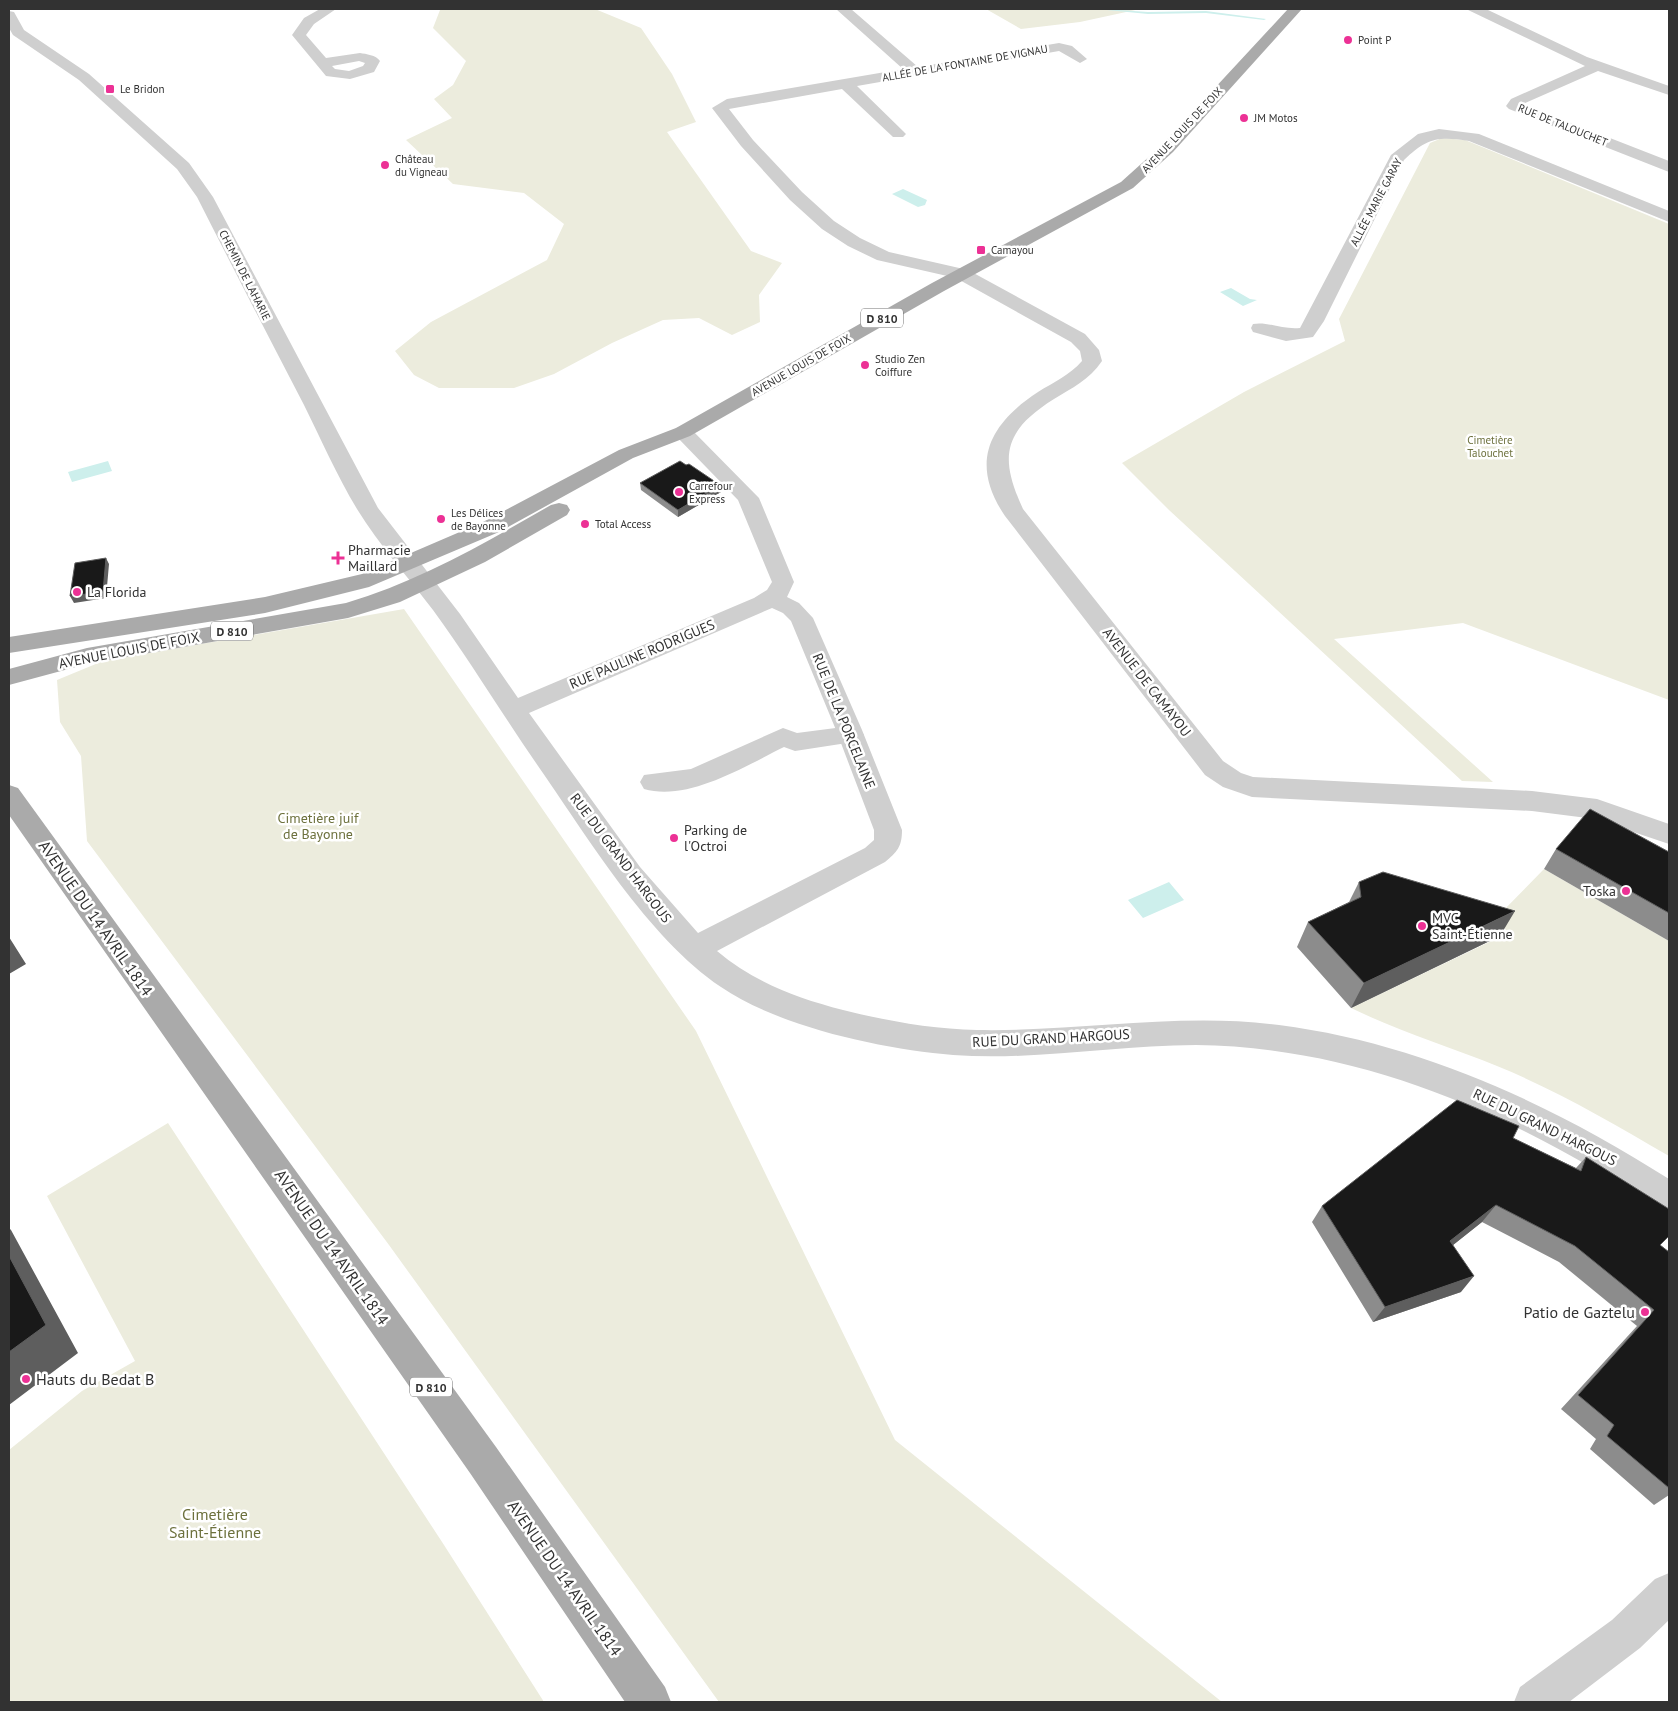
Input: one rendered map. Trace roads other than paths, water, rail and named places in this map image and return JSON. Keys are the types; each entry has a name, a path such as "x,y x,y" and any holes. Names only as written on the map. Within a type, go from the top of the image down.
{"main road":[{"name":"AVENUE LOUIS DE FOIX","path":"9,645 265,605 369,580 417,573 514,538 658,454 683,432 962,274 1074,215 1126,185 1142,173 1167,149 1295,9"},
{"name":"AVENUE LOUIS DE FOIX","path":"9,678 87,656 348,610 392,597 417,573"},
{"name":"AVENUE DU 14 AVRIL 1814","path":"9,795 472,1444 650,1702"}],"street":[{"path":"322,62 299,35 309,21 330,9"},
{"path":"843,9 915,72"},
{"path":"1473,9 1500,18 1553,47 1597,66 1669,91"},
{"name":"CHEMIN DE LAHARIE","path":"9,15 13,26 18,32 84,77 183,166 205,197 368,509 397,550 417,573"},
{"name":"ALLÉE DE LA FONTAINE DE VIGNAU","path":"962,274 883,256 854,242 828,225 796,196 747,143 720,108 727,104 1059,47 1067,49 1080,59"},
{"name":"RUE DE TALOUCHET","path":"1597,66 1516,102 1514,106 1669,168"},
{"path":"846,84 898,134"},
{"name":"ALLÉE MARIE GARAY","path":"1260,328 1286,335 1306,333 1315,321 1397,158 1416,139 1426,134 1448,132 1473,137 1669,217"},
{"name":"AVENUE DE CAMAYOU","path":"962,274 1078,338 1089,350 1092,361 1085,372 1038,401 1018,420 999,445 998,471 1002,488 1013,511 1214,768 1232,780 1252,787 1532,801 1597,808 1669,834"},
{"path":"683,432 748,498 783,582 781,590 773,599"},
{"name":"RUE DU GRAND HARGOUS","path":"417,573 462,634 512,710 620,862 655,907 695,949 720,971 776,1001 807,1013 879,1032 941,1041 996,1043 1135,1034 1218,1032 1317,1044 1364,1056 1470,1090 1542,1122 1622,1164 1669,1197"},
{"name":"RUE PAULINE RODRIGUES","path":"512,710 773,599"},
{"name":"RUE DE LA PORCELAINE","path":"695,949 739,924 875,855 888,844 888,830 852,735 801,618 791,608 773,599"},
{"path":"653,782 695,778 783,737 795,742 852,735"},
{"path":"1535,1702 1626,1634 1669,1592"}],"water":[{"path":"903,189 927,200 925,205 918,207 892,194"},
{"path":"1231,288 1250,299 1257,300 1243,306 1220,292"},
{"path":"108,461 112,471 72,482 68,472"},
{"path":"1169,882 1184,900 1143,918 1128,900"}],"waterway":[{"path":"1107,9 1148,13 1206,12 1264,19"}],"place":[{"name":"Point P","path":"1348,40"},
{"name":"Le Bridon","path":"110,89"},
{"name":"JM Motos","path":"1244,118"},
{"name":"Château du Vigneau","path":"385,165"},
{"name":"Camayou","path":"981,250"},
{"name":"Studio Zen Coiffure","path":"865,365"},
{"name":"Carrefour Express","path":"679,492"},
{"name":"Les Délices de Bayonne","path":"441,519"},
{"name":"Total Access","path":"585,524"},
{"name":"Pharmacie Maillard","path":"338,558"},
{"name":"La Florida","path":"77,592"},
{"name":"Parking de l'Octroi","path":"674,838"},
{"name":"Toska","path":"1626,891"},
{"name":"MVC Saint-Étienne","path":"1422,926"},
{"name":"Patio de Gaztelu","path":"1645,1312"},
{"name":"Hauts du Bedat B","path":"26,1379"}],"park label":[{"name":"Cimetière Talouchet","path":"1490,446"},
{"name":"Cimetière juif de Bayonne","path":"318,826"},
{"name":"Cimetière Saint-Étienne","path":"215,1523"}]}
